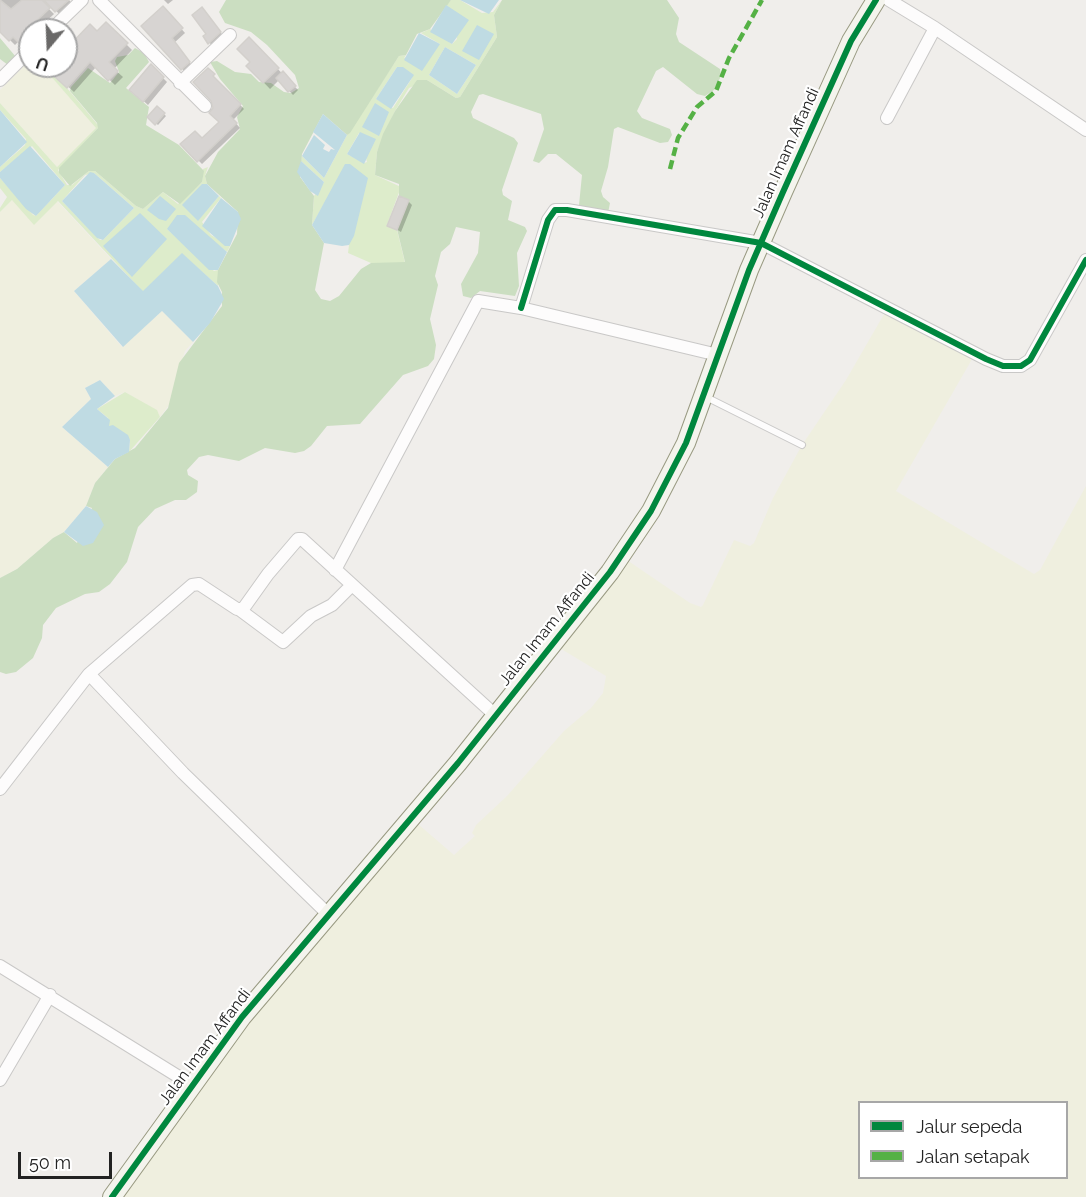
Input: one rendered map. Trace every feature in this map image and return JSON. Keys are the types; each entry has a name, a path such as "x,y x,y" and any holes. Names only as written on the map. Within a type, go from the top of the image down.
{"street":[{"path":"63,18 82,0"},
{"path":"99,0 204,106"},
{"path":"876,1 935,28 1086,130"},
{"name":"Jalan Imam Affandi","path":"112,1197 242,1017 495,715 610,572 645,520 686,443 761,243 851,41 876,1"},
{"path":"887,118 935,28"},
{"path":"180,83 230,35"},
{"path":"0,80 18,62"},
{"path":"520,308 542,236 555,210 761,243 1004,366 1021,366 1030,360 1086,260"},
{"path":"335,570 479,301 520,308 718,355"},
{"path":"240,610 298,539 305,540 351,586 495,715"},
{"path":"0,789 89,674 195,583 240,610 283,642 311,616 332,605 351,586"},
{"path":"89,674 183,773 329,915"},
{"path":"0,966 192,1085"},
{"path":"0,1080 50,996"}],"lane":[{"path":"703,396 802,445"}],"green space":[{"path":"226,0 451,0 430,29 417,34 406,55 399,56 350,133 347,135 323,114 302,154 300,177 314,196 312,225 324,243 315,290 321,299 330,301 339,296 361,269 371,263 405,262 397,229 409,200 399,196 399,184 375,175 377,152 383,134 395,111 417,80 427,80 456,98 460,97 497,37 494,15 502,0 667,0 679,18 676,34 679,42 720,69 721,76 714,90 705,96 697,94 663,67 656,71 637,111 642,118 670,129 672,135 668,142 660,143 618,127 614,129 608,167 601,191 603,197 610,203 608,213 587,212 579,205 582,175 556,154 548,154 539,163 533,161 544,129 541,114 483,94 479,95 471,112 473,118 514,138 518,143 502,190 503,195 512,201 508,220 525,227 527,231 517,253 519,286 515,296 480,291 471,298 463,296 461,284 478,253 480,232 456,227 450,244 441,252 435,276 438,285 430,319 436,345 434,359 428,366 403,375 360,424 327,426 304,451 295,453 265,448 239,461 208,455 199,457 187,470 188,475 198,481 197,492 186,500 175,500 155,509 138,527 127,562 110,584 99,592 85,594 56,608 43,625 42,638 33,658 16,672 6,674 0,672 0,578 17,569 53,538 64,532 77,543 92,508 86,506 95,483 115,459 135,448 168,408 179,363 222,306 222,292 217,282 218,270 237,234 238,212 207,184 205,176 218,152 240,129 237,117 243,106 220,79 210,62 217,61 235,72 251,74 259,82 271,83 284,92 291,93 299,88 295,75 267,45 251,32 225,23 219,12"},
{"path":"451,0 460,0 482,13 493,12 502,0 494,15 497,37 460,97 456,98 427,80 409,88 395,111 377,152 375,175 401,187 387,225 397,230 405,263 371,263 348,253 349,245 324,204 312,225 314,196 324,182 301,161 302,156 324,178 347,135 399,56 406,55 404,58 440,44 421,33 430,29 452,44 457,39 446,5","holes":["445,47 476,65 457,94 429,75","397,67 412,78 393,108 376,99","359,133 367,162 364,163 347,154"]},
{"path":"0,38 16,57 8,65 0,59"},
{"path":"135,48 144,53 149,62 126,88 149,107 146,125 179,145 204,171 202,182 180,204 163,192 143,209 136,206 95,171 89,171 70,186 59,173 59,168 98,128 97,123 70,91 71,87 88,68 110,83 119,72 115,61 117,57 128,55"},
{"path":"18,72 18,78 53,78 97,128 57,167 0,103 0,90"},
{"path":"52,78 56,78 67,88 98,125 98,128 58,170 67,185 72,185 89,171 95,171 136,206 143,209 163,192 178,204 202,182 203,169 208,167 205,176 207,184 202,184 198,220 219,196 221,198 202,222 211,235 230,246 227,252 210,239 167,229 214,271 218,270 218,286 182,254 143,292 58,201 34,225 12,200 0,212 7,197 0,188 0,178 36,216 65,185 32,146 0,172 0,167 25,145 26,139 0,110 0,103 57,167 96,128","holes":["94,173 134,208 103,240 100,240 62,201 85,175"]},
{"path":"12,200 57,201 111,259 74,291 122,347 162,311 193,342 185,351 172,392 172,401 160,417 156,410 125,392 115,396 100,380 85,388 91,399 62,427 108,467 95,483 86,506 64,532 53,538 17,569 0,578 0,212"},
{"path":"887,309 975,354 896,491 1034,574 1040,570 1086,486 1086,1197 112,1197 242,1017 411,818 454,855 475,836 472,833 476,825 507,796 564,731 591,708 603,693 606,676 553,644 621,556 690,603 701,607 734,540 750,546 754,543 773,498 802,445 846,380"},
{"path":"125,392 157,410 160,417 129,452 130,440 109,426 108,418 97,409"}],"water":[{"path":"460,0 499,0 489,14"},
{"path":"446,5 469,20 452,44 430,32"},
{"path":"477,25 494,34 479,60 462,51"},
{"path":"419,33 440,44 422,71 404,60"},
{"path":"445,47 476,65 457,94 429,75"},
{"path":"397,67 403,67 414,75 391,109 376,99"},
{"path":"375,103 389,112 379,136 362,127"},
{"path":"0,110 27,142 0,167"},
{"path":"323,114 347,135 324,178 302,156 314,135 325,145 323,149 329,152 331,149 335,150 313,132"},
{"path":"360,132 376,139 364,164 347,154"},
{"path":"30,146 65,185 36,216 26,209 0,178 0,172"},
{"path":"301,161 324,182 318,196 310,191 297,172"},
{"path":"345,164 350,164 368,178 354,236 349,245 342,246 324,243 312,225"},
{"path":"90,172 134,208 103,240 97,238 62,201"},
{"path":"202,184 207,184 219,196 198,221 182,205"},
{"path":"160,196 176,209 166,221 147,210"},
{"path":"221,198 238,212 241,219 230,246 225,246 202,226"},
{"path":"140,213 167,239 132,277 103,246"},
{"path":"177,215 185,215 227,252 218,270 209,270 167,229"},
{"path":"182,253 218,286 224,299 210,323 193,342 162,311 123,347 74,291 111,259 143,291"},
{"path":"100,380 115,396 97,409 110,420 109,426 113,425 128,435 130,440 129,452 115,459 108,467 62,427 91,399 85,388"},
{"path":"86,506 97,512 104,525 93,543 83,546 64,532"}],"building":[{"path":"0,0 11,9 22,0 42,0 50,8 39,18 18,18 18,42 13,37 9,41 0,32"},
{"path":"44,0 69,0 55,12"},
{"path":"163,6 183,28 172,38 190,62 181,70 141,26"},
{"path":"202,7 221,32 208,44 203,36 206,34 192,15"},
{"path":"106,22 128,43 109,62 118,71 108,81 90,62 78,76 78,36 90,24 97,31"},
{"path":"249,37 279,68 263,83 246,66 250,62 237,49"},
{"path":"151,64 164,77 143,102 129,90"},
{"path":"208,68 241,104 230,116 237,123 197,162 180,144 195,131 202,138 219,122 209,113 213,108 211,101 193,82"},
{"path":"283,71 296,86 288,92 276,78"},
{"path":"56,78 76,78 67,88"},
{"path":"157,106 165,113 155,125 147,117"},
{"path":"399,196 409,200 397,230 387,226"}],"marked path":[{"path":"670,169 678,138 697,107 716,91 729,58 762,0"}],"cycle path":[{"path":"112,1197 242,1017 458,763 610,572 651,511 686,443 749,270 783,192 851,41 876,0"},
{"path":"521,308 548,220 555,210 567,210 761,243 986,359 1003,366 1021,366 1030,360 1086,260"}]}
